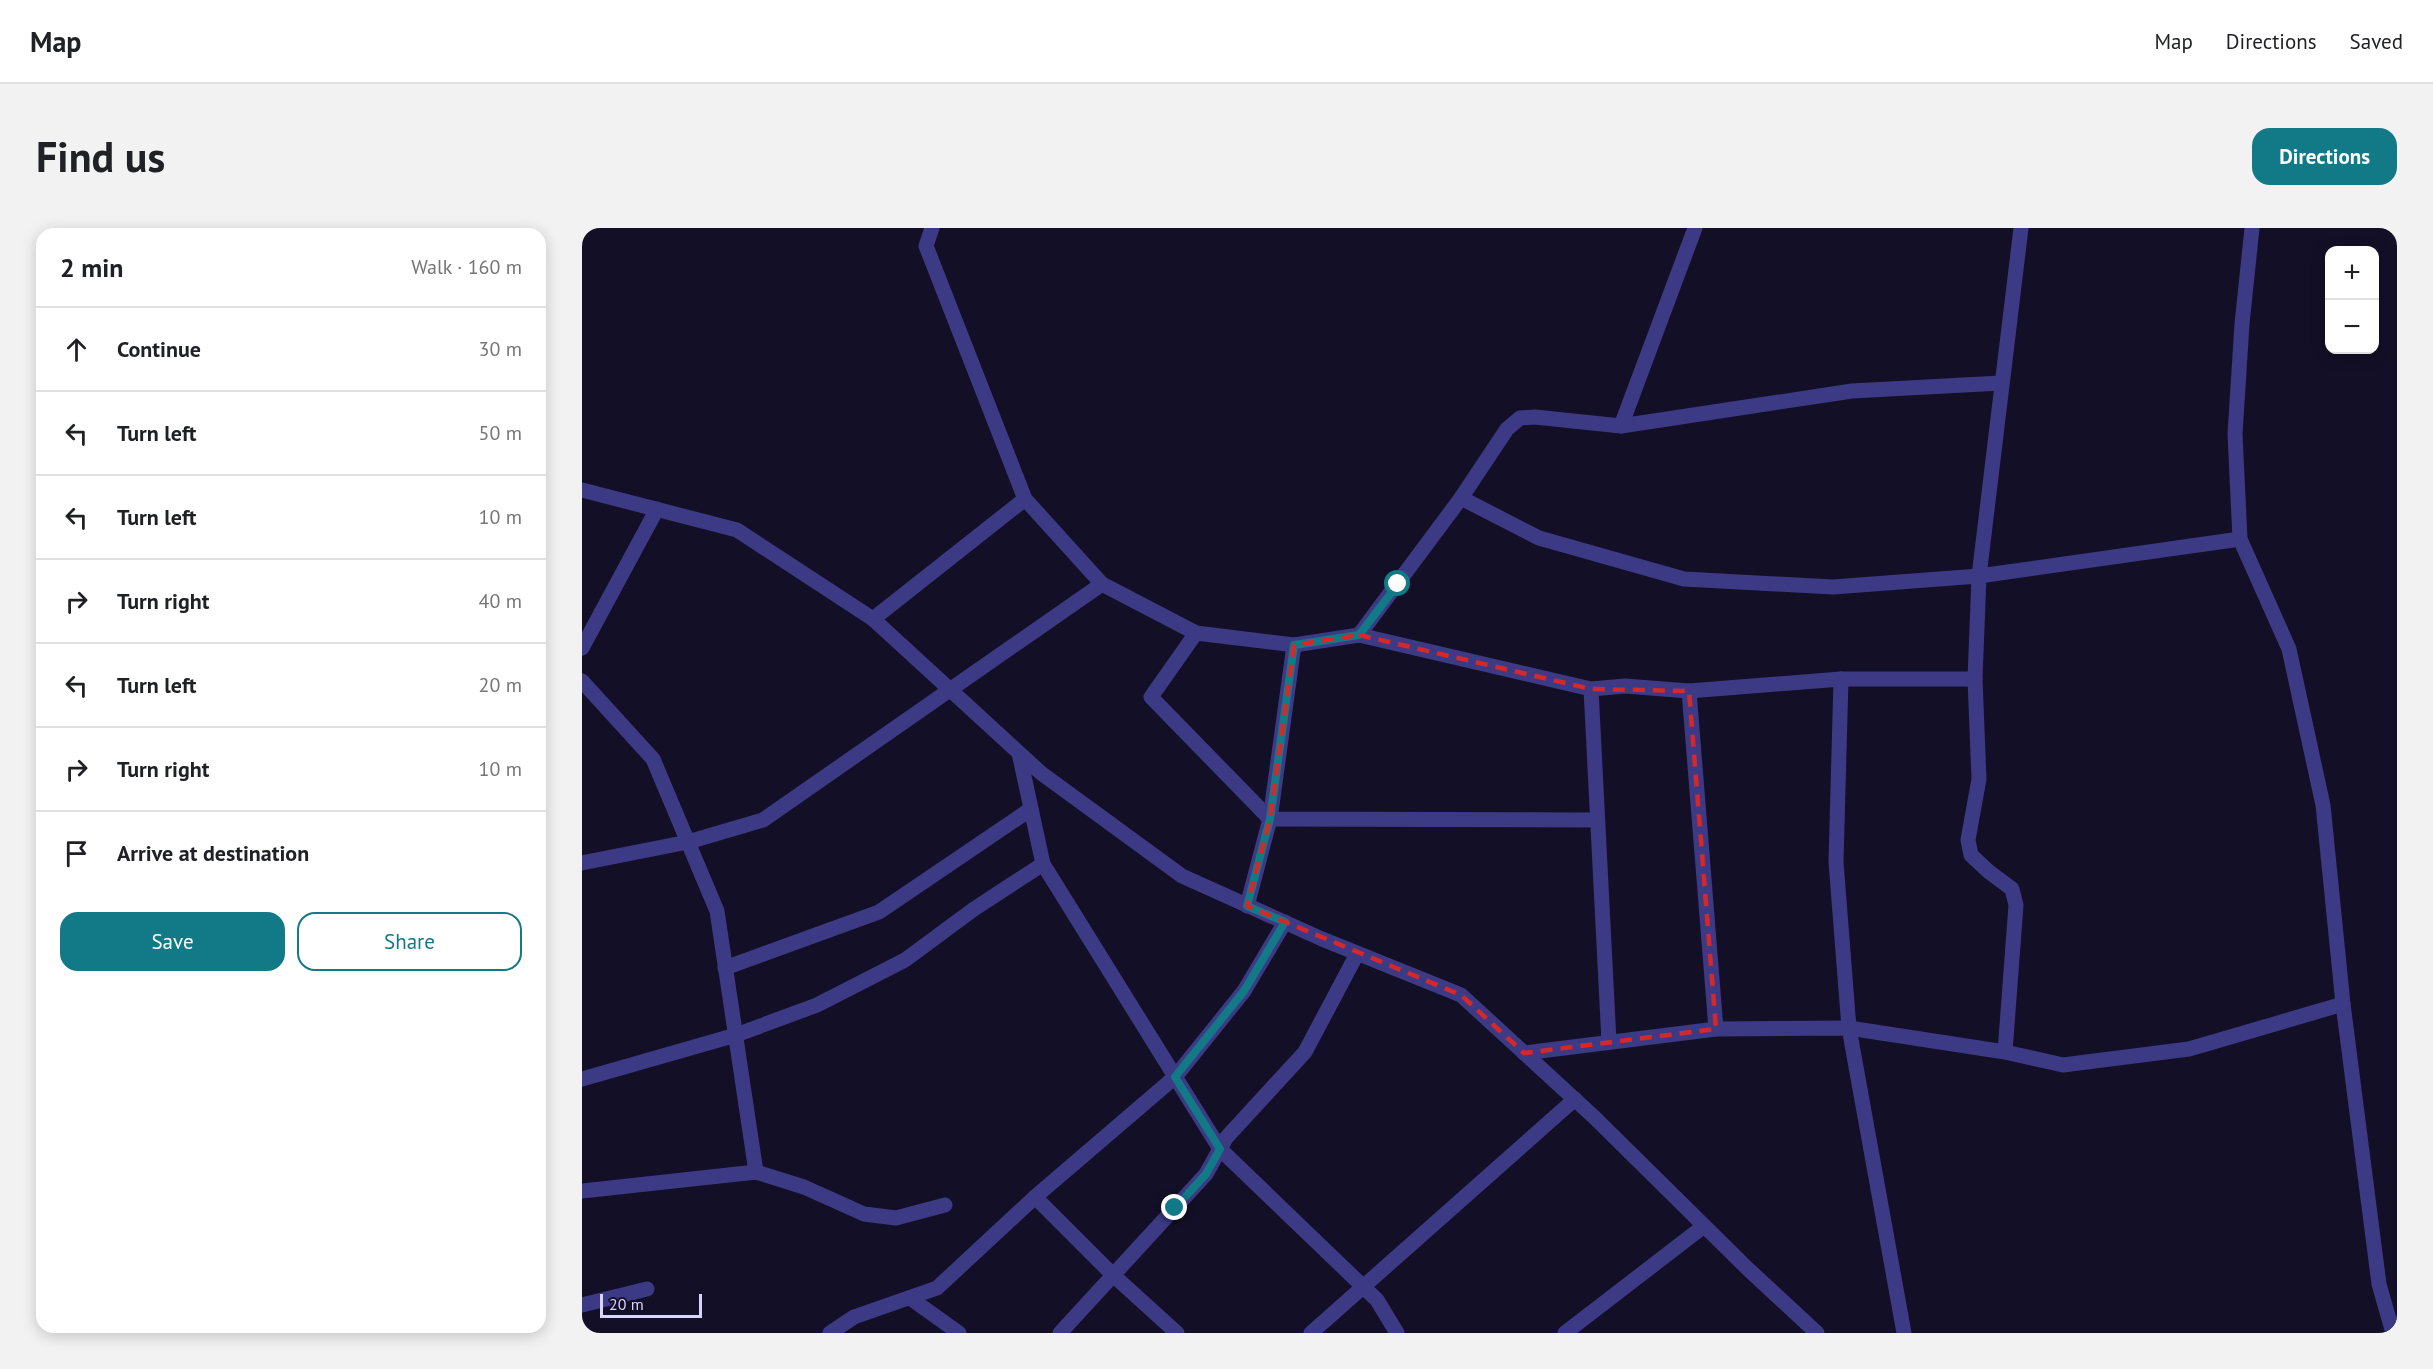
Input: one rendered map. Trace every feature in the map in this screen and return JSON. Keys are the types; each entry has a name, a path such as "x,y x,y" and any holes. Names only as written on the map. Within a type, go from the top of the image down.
{"street":[{"path":"932,228 926,246 1026,499 1102,584 1196,633 1294,645 1359,635 1591,688 1625,686 1689,691 1841,679 1975,679"},
{"path":"1621,426 1695,228"},
{"path":"2005,1052 2016,905 2012,889 1971,855 1968,840 1978,779 1975,679 1979,576 2021,228"},
{"path":"2252,228 2242,324 2235,434 2240,539 2289,649 2322,805 2343,1004 2379,1284 2393,1333"},
{"path":"1359,635 1461,498 1507,429 1520,418 1535,417 1621,426 1852,391 2001,383"},
{"path":"582,490 736,530 873,619 1041,773 1182,876 1357,954 1461,995 1575,1100 1817,1333"},
{"path":"1461,498 1539,538 1684,579 1833,587 1979,576 2240,539"},
{"path":"873,619 1026,499"},
{"path":"582,648 657,509"},
{"path":"582,863 688,842 763,820 1102,584"},
{"path":"1196,633 1151,697 1270,819 1596,820"},
{"path":"1247,906 1270,819 1294,645"},
{"path":"1841,679 1836,862 1849,1028 1904,1333"},
{"path":"582,681 653,759 717,911 756,1172"},
{"path":"1591,688 1609,1042"},
{"path":"1689,691 1716,1029"},
{"path":"1019,753 1043,864 1220,1149 1377,1300 1397,1333"},
{"path":"725,968 879,912 1031,809"},
{"path":"582,1079 736,1035 817,1005 905,960 974,909 1043,864"},
{"path":"830,1333 854,1317 937,1288 1035,1197 1175,1077 1244,991 1285,922"},
{"path":"1060,1333 1206,1174 1226,1138 1305,1052 1357,954"},
{"path":"1524,1053 1716,1029 1849,1028 2005,1052 2063,1065 2189,1049 2343,1004"},
{"path":"1311,1333 1575,1100"},
{"path":"582,1191 756,1172 804,1187 864,1214 896,1218 945,1206"},
{"path":"1035,1197 1113,1275 1177,1333"},
{"path":"1565,1333 1704,1226"},
{"path":"582,1305 647,1288"},
{"path":"910,1298 959,1333"}],"highlighted area":[{"path":"1359,635 1591,689 1689,691 1716,1029 1524,1053 1461,995 1247,906 1270,819 1294,645"}],"route":[{"path":"1175,1208 1206,1174 1220,1149 1175,1077 1244,991 1285,922 1247,906 1270,819 1294,645 1359,635 1398,584"}]}
